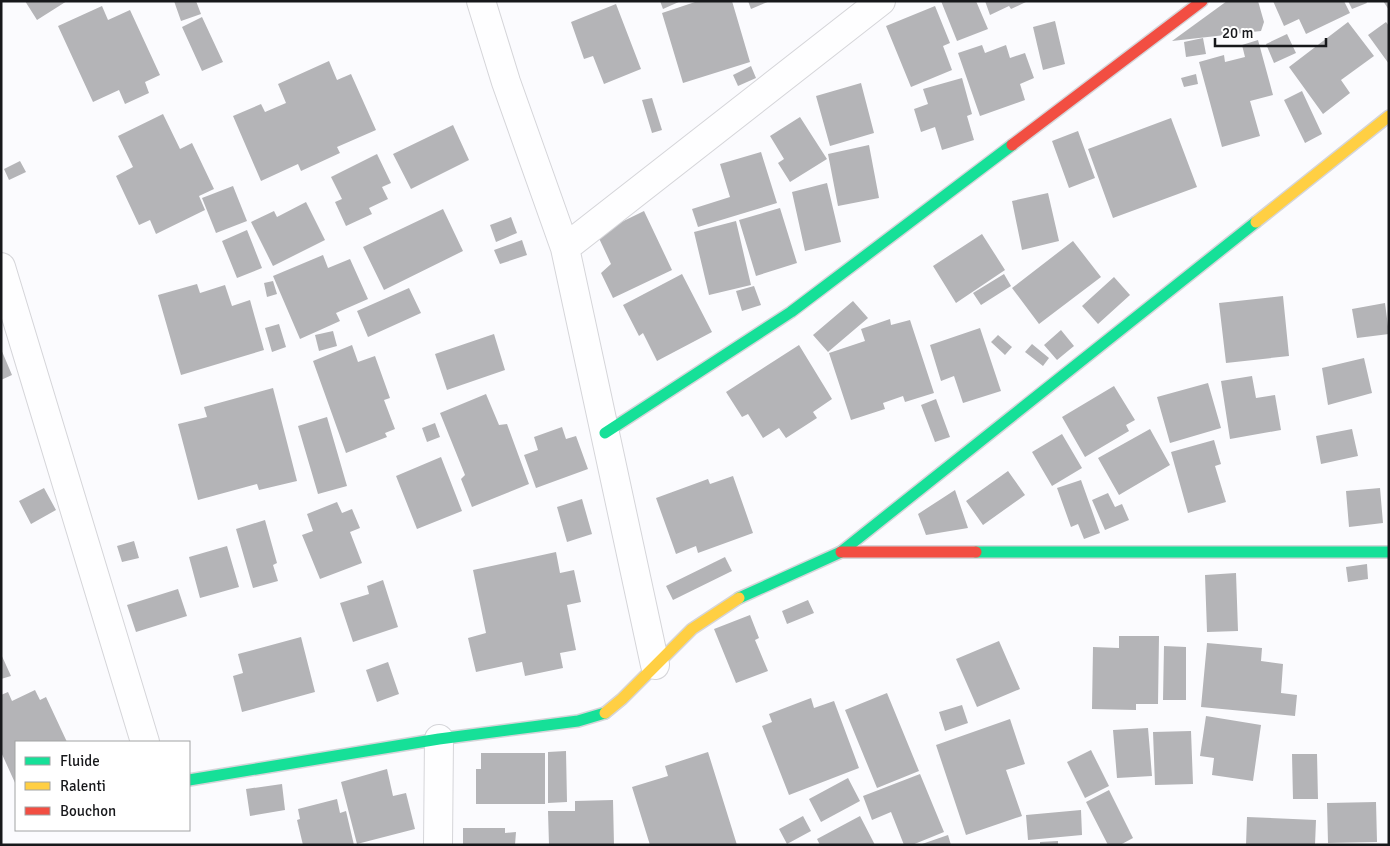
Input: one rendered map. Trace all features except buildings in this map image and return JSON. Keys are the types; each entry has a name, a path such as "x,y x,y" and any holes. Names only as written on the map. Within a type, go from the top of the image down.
{"street":[{"path":"481,1 506,82 565,248 655,665"},
{"path":"565,248 881,1"},
{"path":"604,433 791,312 1202,1"},
{"path":"190,780 438,739 578,721 604,714 622,699 692,629 735,600 841,552 1389,116"},
{"path":"1,267 145,741"},
{"path":"841,552 1389,552"},
{"path":"438,739 438,845"}],"traffic: fast":[{"path":"605,433 791,312 1012,145"},
{"path":"739,598 841,552 1256,222"},
{"path":"976,552 1389,552"},
{"path":"190,780 439,739 578,721 605,713"}],"traffic: slow":[{"path":"1256,222 1389,116"},
{"path":"605,713 622,699 692,629 739,598"}],"traffic: jam":[{"path":"1012,145 1202,1"},
{"path":"841,552 976,552"}]}
